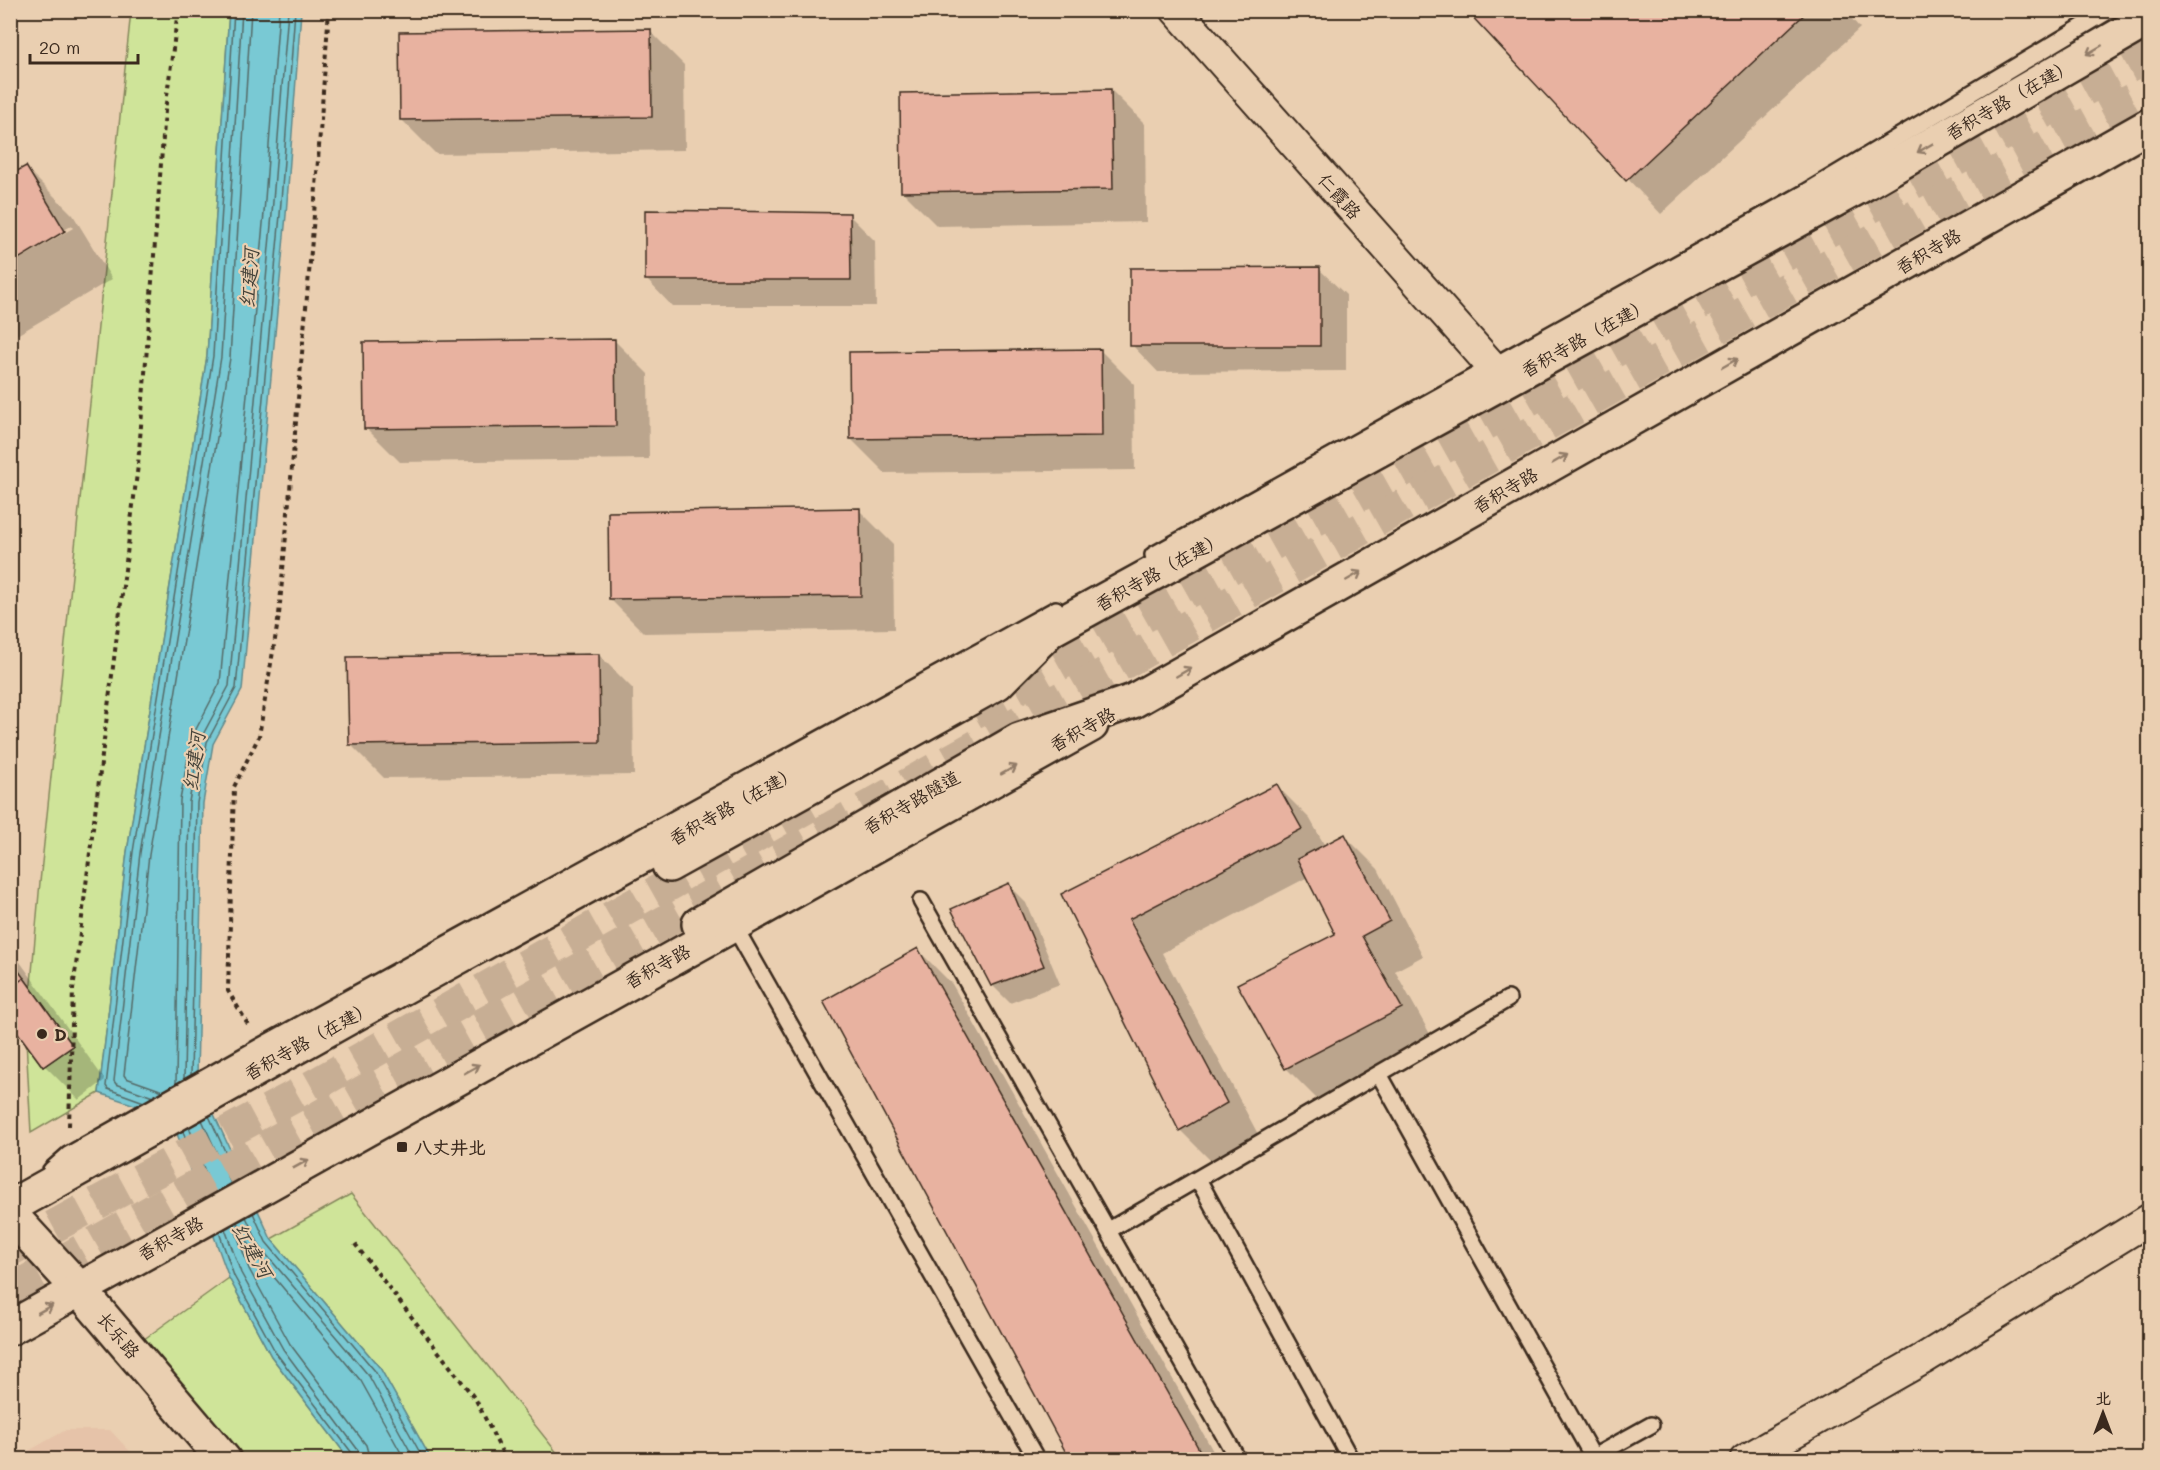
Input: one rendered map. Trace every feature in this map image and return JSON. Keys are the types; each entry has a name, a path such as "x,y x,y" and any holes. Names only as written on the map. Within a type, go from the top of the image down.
{"main road":[{"name":"香积寺路（在建）","path":"169,1108 381,999 1050,630 1498,374 1860,186 2145,19"},
{"name":"香积寺路","path":"10,1328 1133,701 2150,125"},
{"path":"669,865 997,683 1050,630"},
{"name":"香积寺路隧道","path":"699,924 1019,740 1133,701"},
{"path":"10,1206 169,1108"},
{"name":"长乐路","path":"10,1214 80,1289 224,1460"}],"street":[{"name":"仁霞路","path":"1176,10 1498,374"},
{"path":"1745,1460 1923,1359 2150,1220"}],"lane":[{"path":"1142,561 1498,374 2110,10"},
{"path":"213,1084 261,1046 1070,601"},
{"path":"921,902 1238,1460"},
{"path":"733,924 1037,1460"},
{"path":"1109,1230 1508,999"},
{"path":"1379,1074 1590,1458 1651,1425"},
{"path":"10,1206 68,1155 169,1108"},
{"path":"1198,1179 1351,1460"}],"path":[{"path":"68,1155 73,990 138,465 165,111 178,10"},
{"path":"261,1046 228,991 234,787 259,736 279,615 313,228 329,10"},
{"path":"355,1244 476,1400 506,1460"}],"shaded area":[{"path":"66,1430 110,1430 137,1459 14,1459"}],"green space":[{"path":"131,11 229,11 207,356 127,852 99,1093 31,1133 26,1040 40,882"},
{"path":"351,1194 562,1459 431,1459 380,1368 271,1239"},
{"path":"229,1278 271,1356 349,1459 205,1459 115,1360"}],"water":[{"name":"红建河","path":"229,11 301,11 286,215 242,690 213,744 203,803 197,1077 271,1239 380,1368 431,1459 349,1459 271,1356 229,1278 171,1117 99,1093 127,852 207,356"}],"building":[{"path":"1466,10 1809,10 1626,181"},
{"path":"651,29 652,117 400,120 399,32"},
{"path":"1111,89 1113,189 901,192 900,93"},
{"path":"26,166 65,231 10,264 10,175"},
{"path":"645,210 850,213 851,280 645,280"},
{"path":"1320,267 1320,346 1130,346 1130,268"},
{"path":"615,339 616,426 364,429 363,342"},
{"path":"1101,349 1102,436 850,439 849,352"},
{"path":"860,508 861,596 609,599 608,512"},
{"path":"599,654 600,742 349,745 347,657"},
{"path":"1277,784 1302,829 1129,919 1227,1103 1179,1131 1061,894"},
{"path":"1345,834 1390,921 1362,936 1402,1008 1285,1069 1237,984 1335,934 1297,859"},
{"path":"1009,883 1044,966 991,986 951,909"},
{"path":"918,948 1205,1460 1070,1460 823,1001"},
{"name":"D","path":"10,959 73,1046 43,1067 10,1022"},
{"name":"D","path":"24,978 73,1046 43,1067 10,1022 10,988"}],"tunnel":[{"path":"973,713 1904,188 2150,54"},
{"path":"10,1291 1918,215 2150,90"},
{"path":"10,1250 295,1096 821,799"}],"place":[{"name":"D","path":"42,1034"},
{"name":"八丈井北","path":"402,1147"}]}
